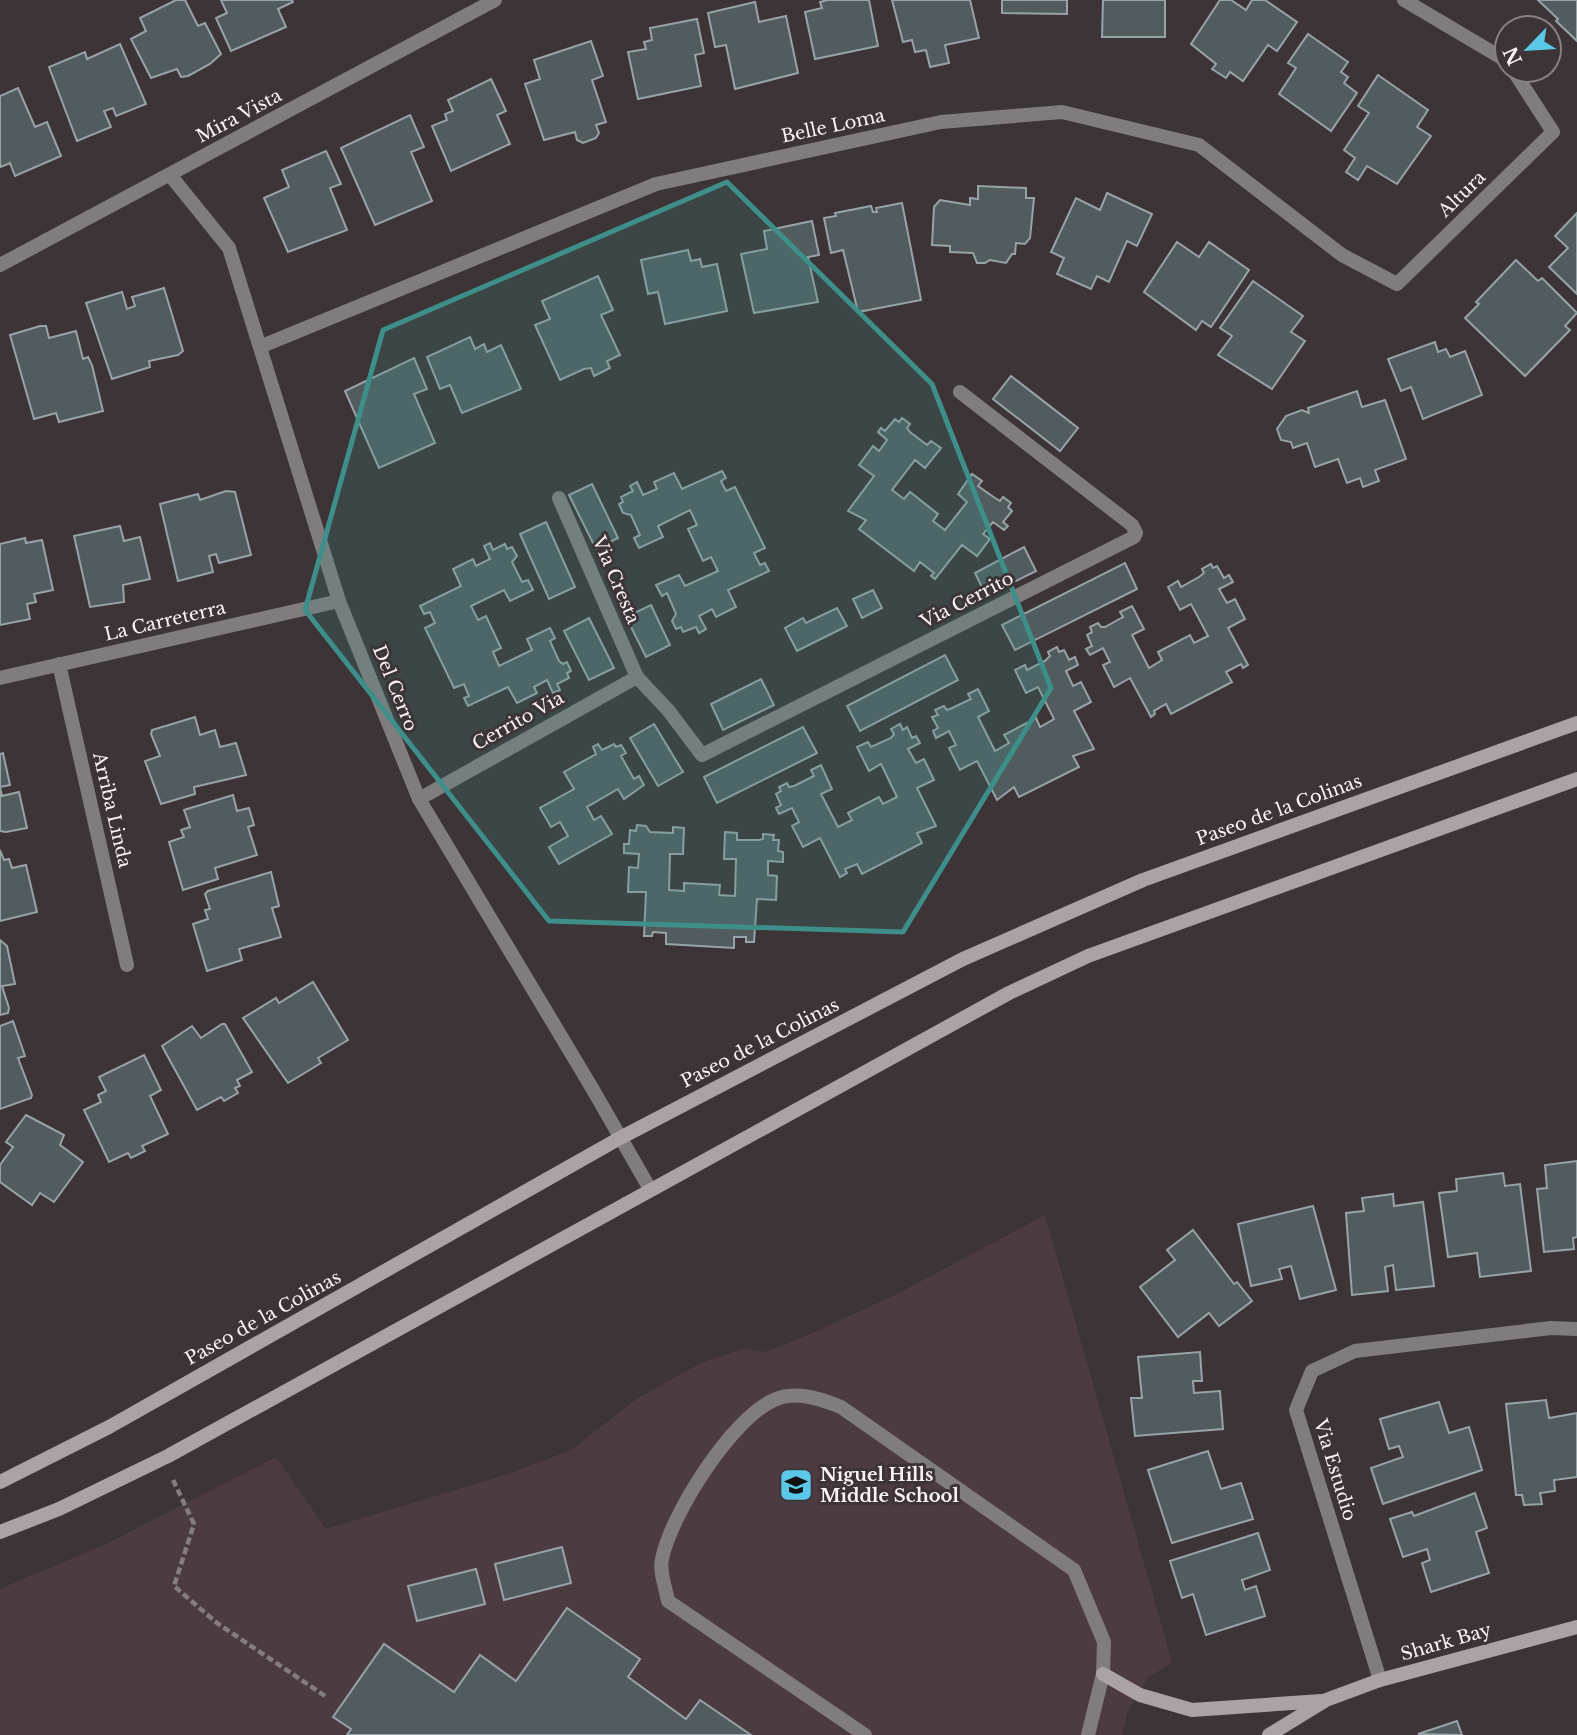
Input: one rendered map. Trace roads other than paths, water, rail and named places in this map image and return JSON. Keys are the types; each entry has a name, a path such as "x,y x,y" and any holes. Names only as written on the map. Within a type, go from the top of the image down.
{"main road":[{"name":"Paseo de la Colinas","path":"0,1482 109,1427 620,1138 963,959 1143,880 1577,723"},
{"path":"0,1532 59,1509 163,1458 395,1333 942,1028 1088,956 1577,779"},
{"name":"Shark Bay","path":"1326,1700 1380,1680 1577,1627"},
{"path":"1103,1674 1140,1695 1192,1710 1326,1700"},
{"path":"1269,1735 1326,1700"}],"street":[{"name":"Mira Vista","path":"0,265 495,0"},
{"path":"1404,0 1493,53"},
{"name":"Altura","path":"1398,284 1553,132 1522,84"},
{"name":"Belle Loma","path":"262,346 549,225 656,184 941,122 1062,112 1199,145 1342,255 1398,284"},
{"name":"Del Cerro","path":"170,175 229,248 262,346 339,601 419,799 650,1189"},
{"name":"Via Cerrito","path":"637,677 668,710 702,755 1134,537 1136,533 1132,525 960,393"},
{"name":"Via Cresta","path":"559,498 637,677"},
{"name":"La Carreterra","path":"0,678 339,601"},
{"name":"Arriba Linda","path":"59,664 127,965"},
{"name":"Cerrito Via","path":"419,799 637,677"},
{"name":"Via Estudio","path":"1380,1680 1296,1410 1312,1371 1355,1351 1551,1328 1577,1329"},
{"path":"865,1735 668,1601 661,1562 674,1521 736,1427 775,1399 814,1396 841,1407 1074,1570 1104,1642 1103,1674 1088,1735"}],"place":[{"name":"Niguel Hills Middle School","path":"796,1485"}]}
